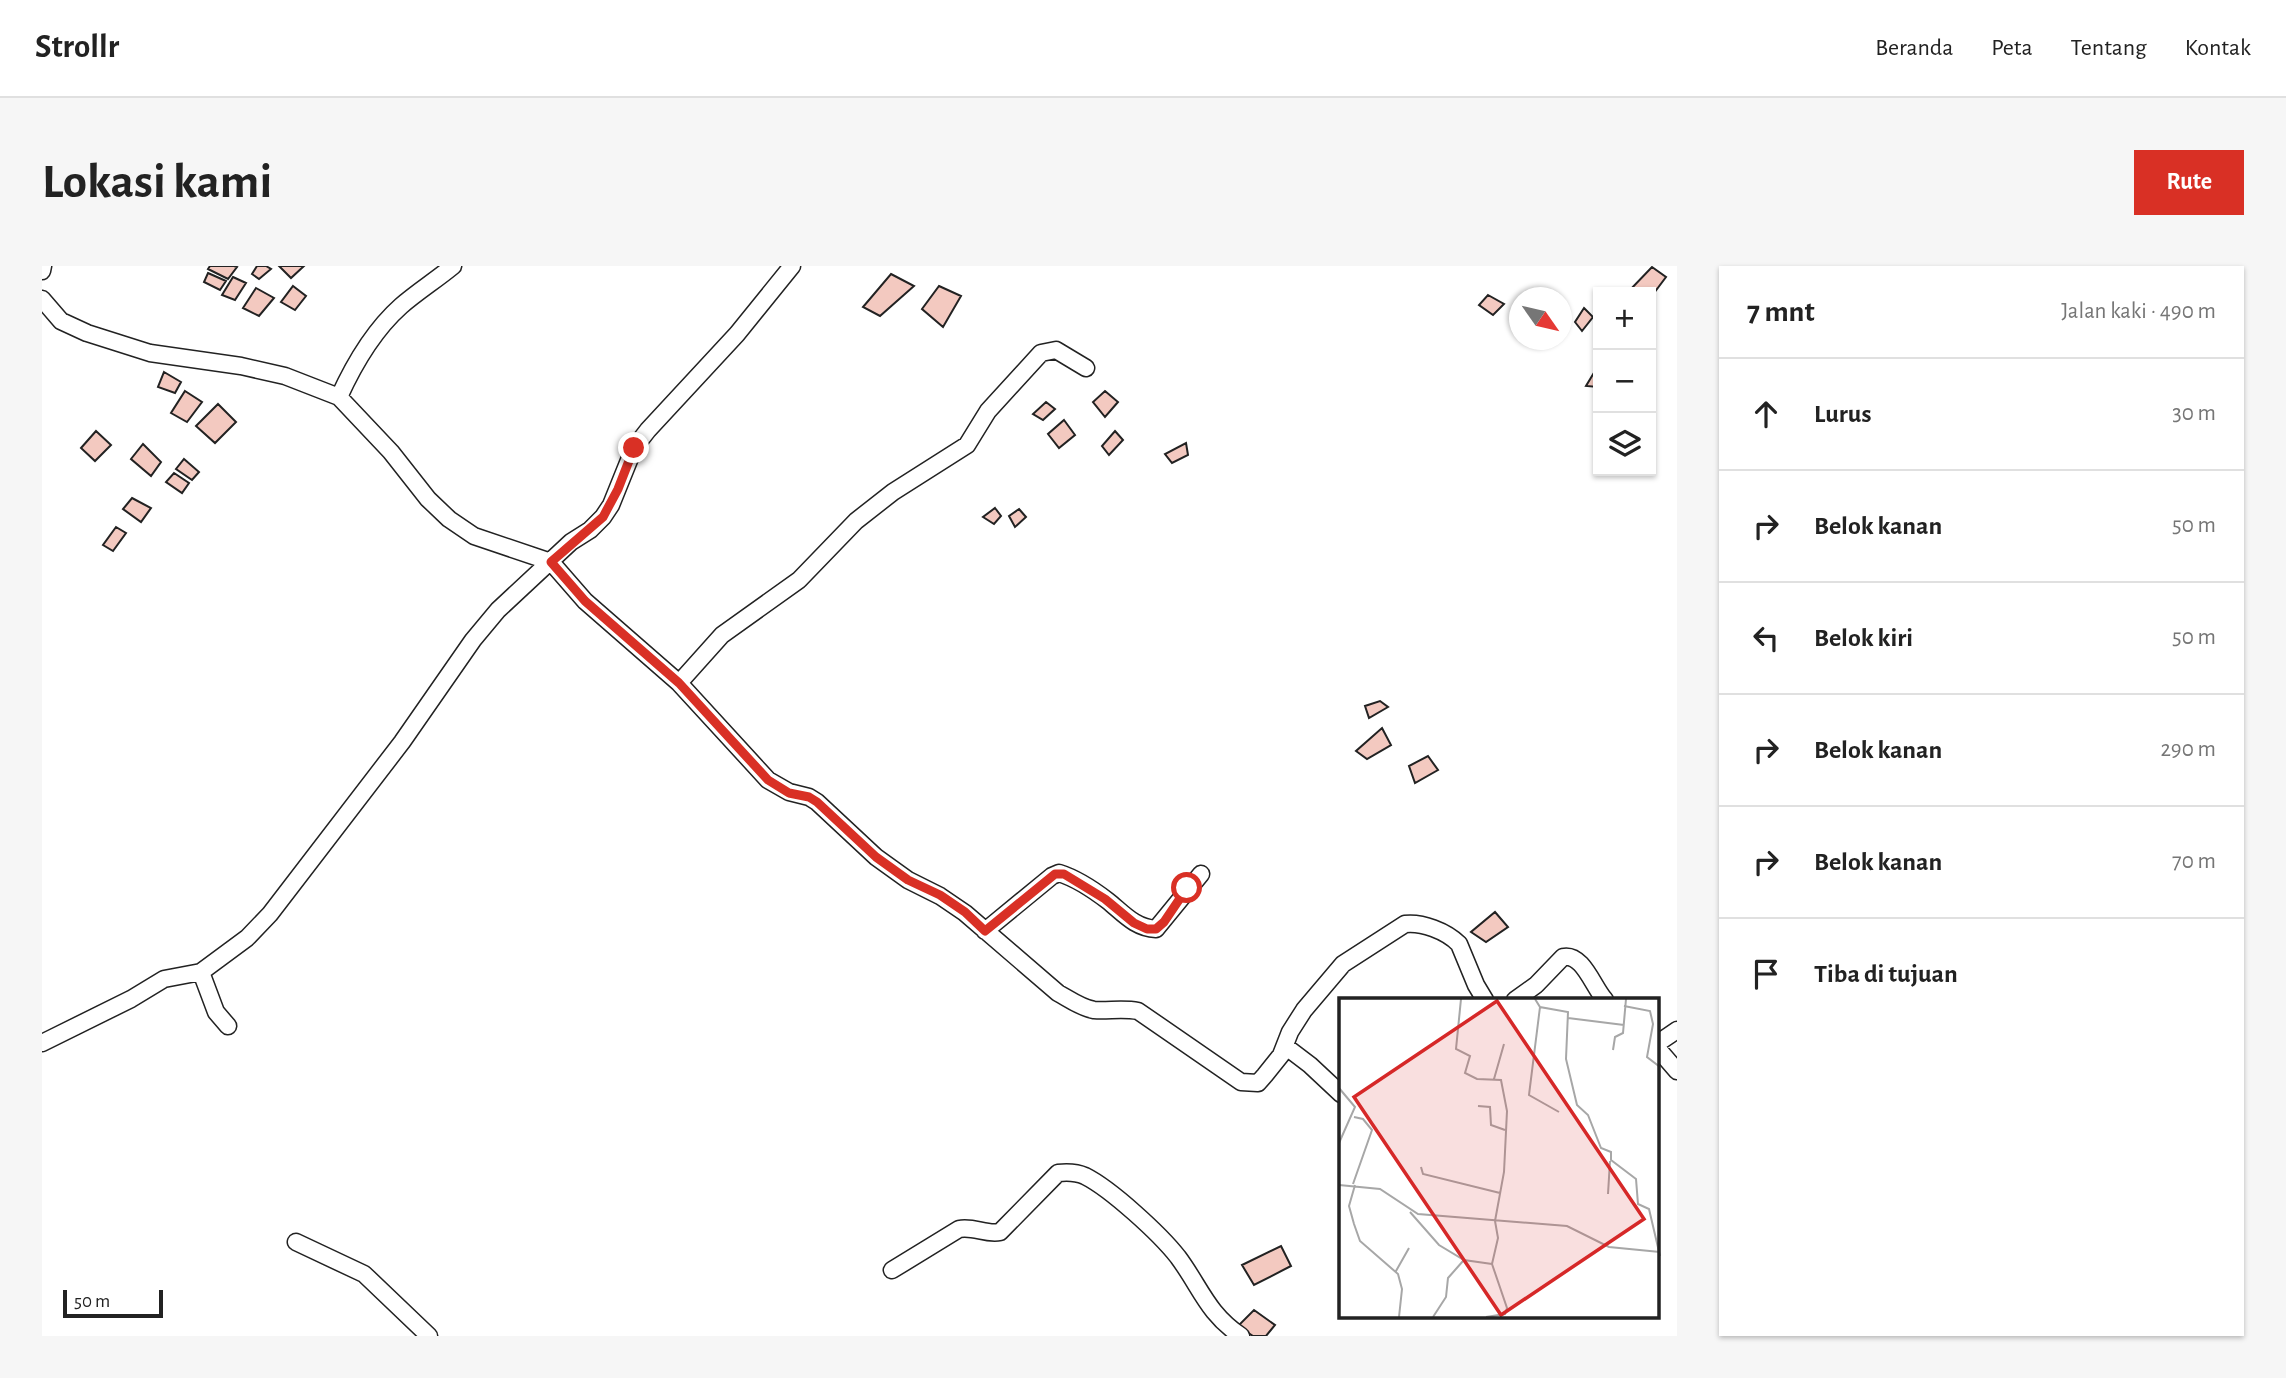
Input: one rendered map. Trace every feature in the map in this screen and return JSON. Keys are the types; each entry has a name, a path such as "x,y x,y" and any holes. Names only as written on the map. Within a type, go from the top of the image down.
{"street":[{"path":"339,397 361,355 400,307 453,266"},
{"path":"42,1043 131,999 164,979 201,972 247,938 270,914 401,742 473,640 498,610 603,517 618,489 634,448 728,345 792,266"},
{"path":"42,299 61,321 87,333 150,353 241,366 285,376 339,397 373,432 428,499 449,519 474,536 551,562 585,601 679,683 768,780 789,793 809,797 817,802 876,857 908,880 940,895 965,912 1058,993 1076,1004 1093,1010 1121,1008 1138,1011 1241,1082 1258,1083 1281,1055 1304,1010 1343,964 1405,924 1417,923 1454,939 1459,944 1484,998"},
{"path":"679,683 722,635 799,580 856,521 892,492 967,445 988,411 1041,353 1056,350 1086,368"},
{"path":"985,931 1059,873 1105,899 1134,923 1147,929 1156,929 1201,874"},
{"path":"1518,998 1536,985 1563,957 1568,956 1578,960 1604,998"},
{"path":"201,972 216,1012 228,1026"},
{"path":"1660,1042 1677,1030"},
{"path":"1285,1046 1339,1092"},
{"path":"1660,1051 1677,1071"},
{"path":"892,1270 959,1229 968,1227 1000,1232 1058,1173 1072,1172 1084,1176 1133,1212 1177,1256 1216,1316 1241,1336"},
{"path":"296,1242 364,1274 429,1336"}],"building":[{"path":"210,266 237,267 228,279 208,269"},
{"path":"257,266 271,269 259,279 252,274"},
{"path":"279,266 304,266 291,278"},
{"path":"1652,267 1666,277 1656,290 1656,287 1633,287"},
{"path":"208,273 226,281 220,290 204,282"},
{"path":"891,274 914,286 880,316 863,307"},
{"path":"233,277 246,283 235,300 222,295"},
{"path":"293,286 306,296 295,310 281,302"},
{"path":"939,286 961,296 943,327 922,309"},
{"path":"256,288 274,298 259,316 243,308"},
{"path":"1488,295 1504,304 1493,315 1479,305"},
{"path":"1584,308 1593,317 1582,331 1575,322"},
{"path":"164,372 181,382 175,393 158,387"},
{"path":"1593,374 1593,387 1586,386"},
{"path":"185,391 202,402 187,422 171,413"},
{"path":"1105,391 1118,402 1105,417 1093,402"},
{"path":"1046,402 1055,409 1043,420 1033,414"},
{"path":"218,404 236,422 215,443 196,426"},
{"path":"1064,420 1075,435 1059,448 1048,434"},
{"path":"96,431 111,445 95,461 81,448"},
{"path":"1115,431 1123,440 1109,455 1102,446"},
{"path":"1186,443 1188,455 1172,463 1165,454"},
{"path":"143,444 161,462 151,476 131,459"},
{"path":"184,459 199,472 192,480 176,469"},
{"path":"174,473 189,483 182,493 166,482"},
{"path":"132,498 151,508 141,522 123,509"},
{"path":"995,508 1001,516 994,524 983,517"},
{"path":"1019,509 1026,517 1015,527 1009,516"},
{"path":"116,527 126,533 113,551 103,545"},
{"path":"1380,701 1388,707 1369,718 1365,706"},
{"path":"1382,728 1391,745 1367,759 1356,751"},
{"path":"1428,756 1438,770 1415,783 1409,766"},
{"path":"1495,912 1508,927 1486,942 1471,932"},
{"path":"1281,1246 1291,1266 1254,1285 1242,1265"},
{"path":"1254,1310 1275,1325 1266,1336 1253,1336 1238,1326"}],"route":[{"path":"634,448 611,505 603,517 551,562 585,601 679,683 760,768 768,780 789,793 809,797 817,802 876,857 908,880 940,895 965,912 985,931 1059,873 1105,899 1134,923 1147,929 1156,929 1164,922 1187,888"}]}
